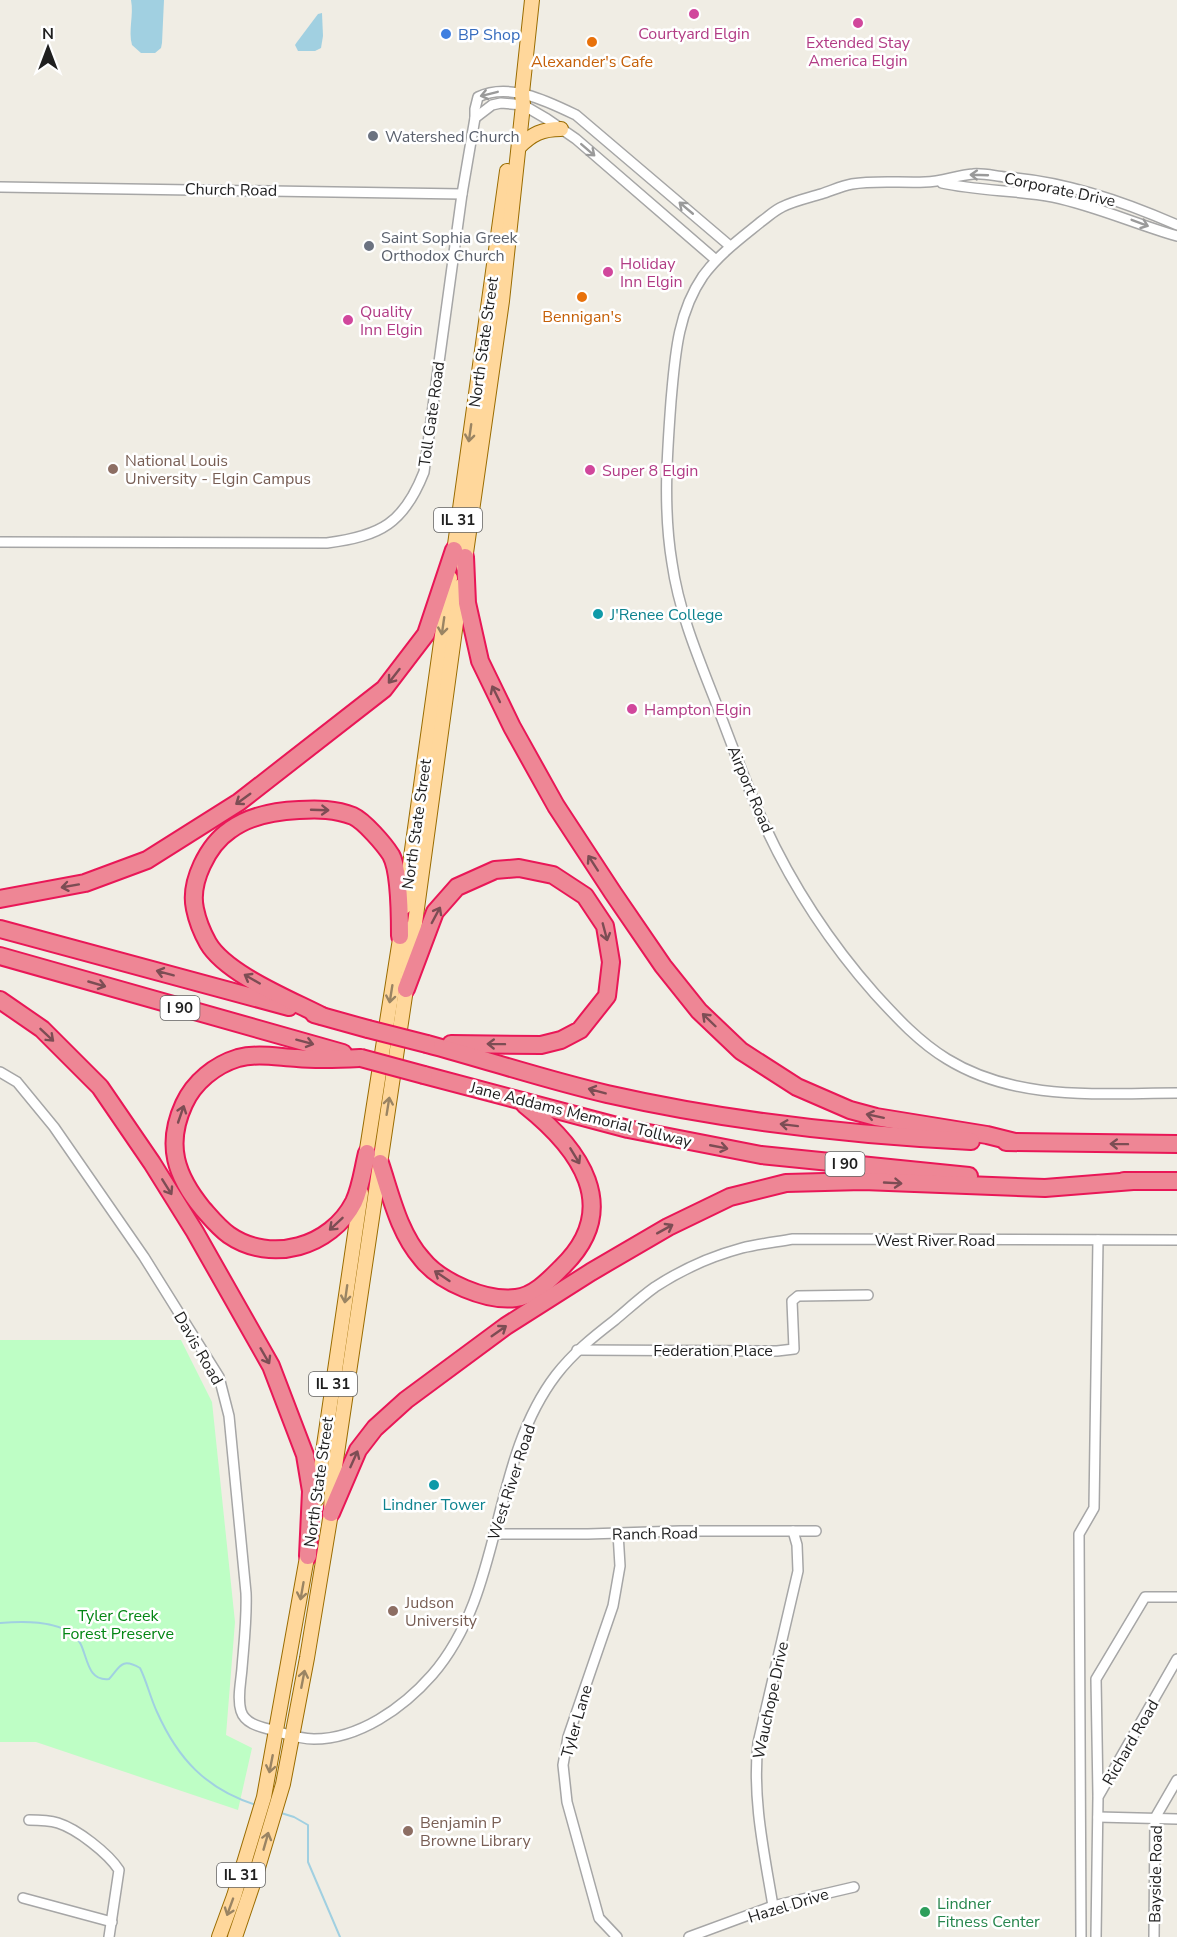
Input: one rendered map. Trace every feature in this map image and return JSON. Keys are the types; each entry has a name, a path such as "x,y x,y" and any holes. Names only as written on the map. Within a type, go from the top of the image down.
{"highway":[{"path":"0,899 85,883 147,860 248,795 384,689 426,634 460,553"},
{"path":"460,553 467,603 480,661 512,727 556,806 663,966 699,1011 741,1051 797,1087 850,1110 876,1117 987,1135 1015,1142"},
{"path":"322,1016 231,967 209,944 194,908 200,865 217,839 231,828 258,816 325,809 354,817 378,839 392,857 400,898 400,936"},
{"path":"406,989 435,912 457,887 495,870 519,868 553,875 585,896 605,926 611,962 607,996 580,1030 561,1040 541,1045 427,1044"},
{"name":"Jane Addams Memorial Tollway","path":"0,929 606,1094 741,1119 892,1136 1015,1142 1177,1144"},
{"name":"Jane Addams Memorial Tollway","path":"0,956 519,1101 628,1129 761,1155 977,1176 1177,1181"},
{"path":"0,1000 42,1029 100,1087 150,1160 195,1232 271,1366 305,1455 311,1491 308,1556"},
{"path":"361,1058 247,1056 222,1064 203,1078 186,1099 176,1128 174,1147 176,1162 184,1183 218,1226 242,1242 258,1247 278,1249 299,1247 310,1243 324,1235 342,1219 357,1194 373,1158"},
{"path":"373,1158 402,1228 414,1249 431,1269 447,1281 468,1289 503,1298 525,1296 549,1280 572,1258 590,1223 591,1203 585,1174 573,1153 546,1122 519,1101"},
{"path":"331,1513 358,1450 375,1428 406,1400 506,1326 591,1272 668,1227 730,1197 786,1183 863,1181 1045,1188 1133,1181"}],"main road":[{"name":"IL 31","path":"520,101 532,0"},
{"name":"North State Street","path":"235,1937 271,1798 292,1736 331,1513 332,1487 400,936 501,301 519,147 520,101"},
{"name":"North State Street","path":"271,1798 277,1731 373,1158 406,989 460,553 520,101"},
{"path":"519,147 539,131 561,129"},
{"name":"North State Street","path":"219,1937 267,1813"}],"street":[{"name":"Toll Gate Road","path":"0,542 327,543 368,536 388,525 405,510 424,472 462,194 478,97 490,91 520,101 556,105 576,114 730,246"},
{"name":"Toll Gate Road","path":"475,118 492,105 520,101 576,139 716,260"},
{"name":"Corporate Drive","path":"730,246 780,207 853,184 940,182 972,174 1024,178 1082,191 1136,207 1177,225"},
{"name":"Corporate Drive","path":"940,182 967,188 1024,192 1053,198 1122,216 1177,236"},
{"name":"Church Road","path":"0,187 462,194"},
{"name":"Airport Road","path":"730,246 704,275 686,310 679,330 674,360 666,506 672,563 680,602 694,647 743,776 765,826 822,926 858,974 900,1022 948,1060 983,1077 1025,1089 1068,1093 1177,1094"},
{"name":"Davis Road","path":"0,1072 17,1082 54,1127 144,1257 219,1377 229,1416 246,1593 241,1708 242,1713 252,1722 277,1731"},
{"name":"West River Road","path":"277,1731 313,1739 346,1734 378,1720 419,1689 452,1648 468,1616 523,1435 546,1390 578,1350 655,1287 698,1264 742,1248 793,1239 1177,1240"},
{"path":"1081,1937 1079,1534 1094,1508 1098,1240"},
{"name":"Federation Place","path":"578,1350 777,1351 794,1349 792,1300 798,1296 868,1295"},
{"name":"Wauchope Drive","path":"773,1906 757,1800 756,1765 758,1743 798,1571 797,1545 793,1531"},
{"name":"Ranch Road","path":"494,1534 816,1531"},
{"name":"Tyler Lane","path":"616,1937 599,1918 567,1802 563,1766 568,1737 614,1606 620,1566 618,1533"},
{"path":"1098,1797 1096,1679 1145,1597 1177,1597"},
{"name":"Richard Road","path":"1096,1937 1098,1797 1177,1659"},
{"name":"Bayside Road","path":"1154,1937 1155,1818 1177,1780"},
{"path":"1098,1817 1177,1819"},
{"path":"29,1820 50,1821 70,1828 113,1860 119,1870 109,1937"},
{"name":"Hazel Drive","path":"689,1937 773,1906 854,1887"},
{"path":"23,1898 111,1922"}],"green space":[{"name":"Tyler Creek Forest Preserve","path":"0,1340 181,1340 212,1402 235,1622 226,1735 252,1748 238,1810 36,1742 0,1742"}],"water":[{"path":"131,0 164,0 162,43 161,48 155,53 141,53 132,45"},
{"path":"322,13 321,48 315,51 298,51 295,45 318,14"}],"waterway":[{"path":"0,1623 48,1624 66,1630 79,1640 90,1670 101,1678 109,1679 125,1663 140,1668 165,1729 184,1758 208,1781 256,1805"},
{"path":"278,1812 308,1825 308,1862 340,1937"}],"place":[{"name":"Courtyard Elgin","path":"694,14"},
{"name":"Extended Stay America Elgin","path":"858,23"},
{"name":"BP Shop","path":"446,34"},
{"name":"Alexander's Cafe","path":"592,42"},
{"name":"Watershed Church","path":"373,136"},
{"name":"Saint Sophia Greek Orthodox Church","path":"369,246"},
{"name":"Holiday Inn Elgin","path":"608,272"},
{"name":"Bennigan's","path":"582,297"},
{"name":"Quality Inn Elgin","path":"348,320"},
{"name":"National Louis University - Elgin Campus","path":"113,469"},
{"name":"Super 8 Elgin","path":"590,470"},
{"name":"J'Renee College","path":"598,614"},
{"name":"Hampton Elgin","path":"632,709"},
{"name":"Lindner Tower","path":"434,1485"},
{"name":"Judson University","path":"393,1611"},
{"name":"Benjamin P Browne Library","path":"408,1831"},
{"name":"Lindner Fitness Center","path":"925,1912"}]}
